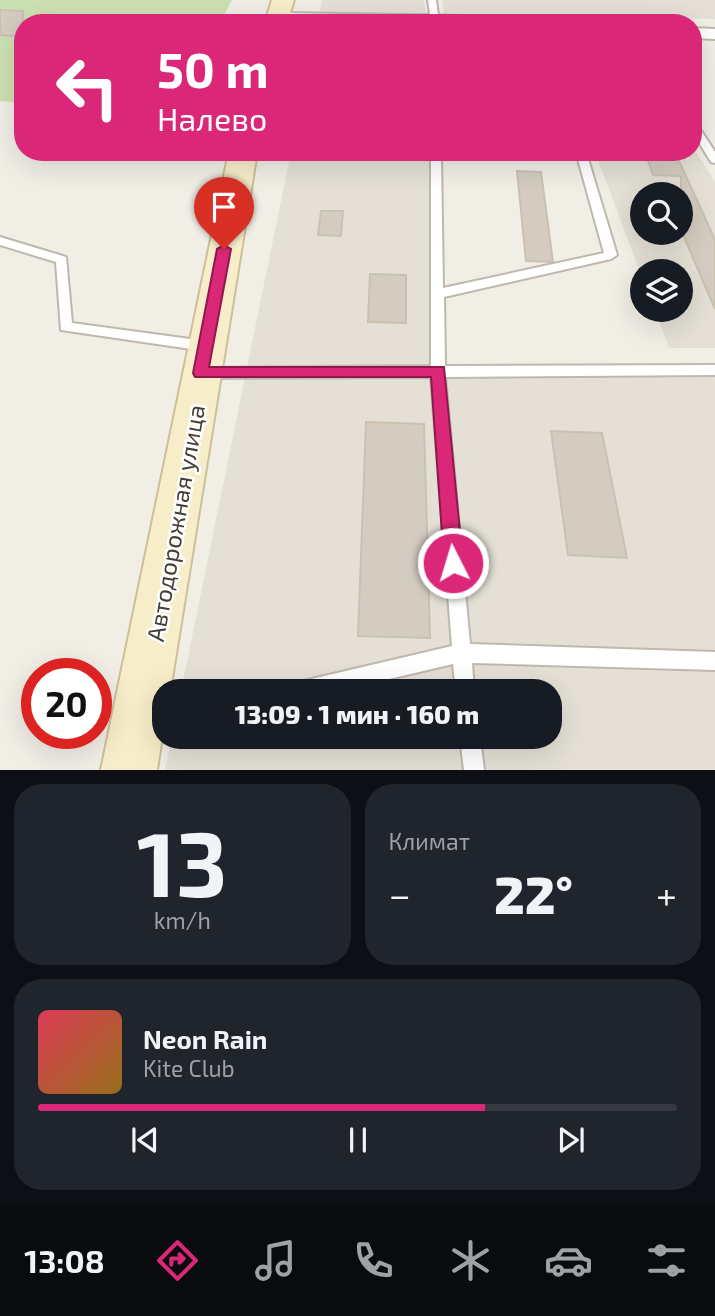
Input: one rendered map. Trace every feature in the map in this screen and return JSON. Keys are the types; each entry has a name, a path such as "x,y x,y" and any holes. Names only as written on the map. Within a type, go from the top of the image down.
{"main road":[{"name":"Автодорожная улица","path":"129,770 145,728 203,359 241,161"}],"lane":[{"path":"702,139 715,160"},
{"path":"436,161 438,372 463,679"},
{"path":"438,294 611,255 584,161"},
{"path":"0,241 62,260 66,327 203,359 438,372 715,370"},
{"path":"350,679 460,653 715,661"},
{"path":"471,749 474,770"}],"shaded area":[{"path":"322,0 424,0 426,14 319,14"},
{"path":"442,0 715,0 715,19 702,19 702,14 444,13"},
{"path":"289,161 436,161 448,377 715,376 715,770 165,770 169,749 562,749 562,679 183,679"},
{"path":"598,161 702,161 715,182 715,348 669,348 659,322 693,322 693,259 635,259"}],"green space":[{"path":"0,0 232,0 225,14 14,14 14,102 0,101"}],"building":[{"path":"0,10 23,11 23,14 14,14 14,36 0,35"},
{"path":"648,161 679,161 689,182 681,182 681,176 653,175"},
{"path":"517,171 541,172 553,262 526,261"},
{"path":"693,192 715,240 715,309 687,245 693,245"},
{"path":"321,211 343,211 341,236 318,235"},
{"path":"370,274 406,275 406,323 368,322"},
{"path":"366,422 424,424 430,638 358,636"},
{"path":"551,431 602,433 627,558 568,555"}],"route":[{"path":"224,249 201,373 438,372 453,563"}]}
